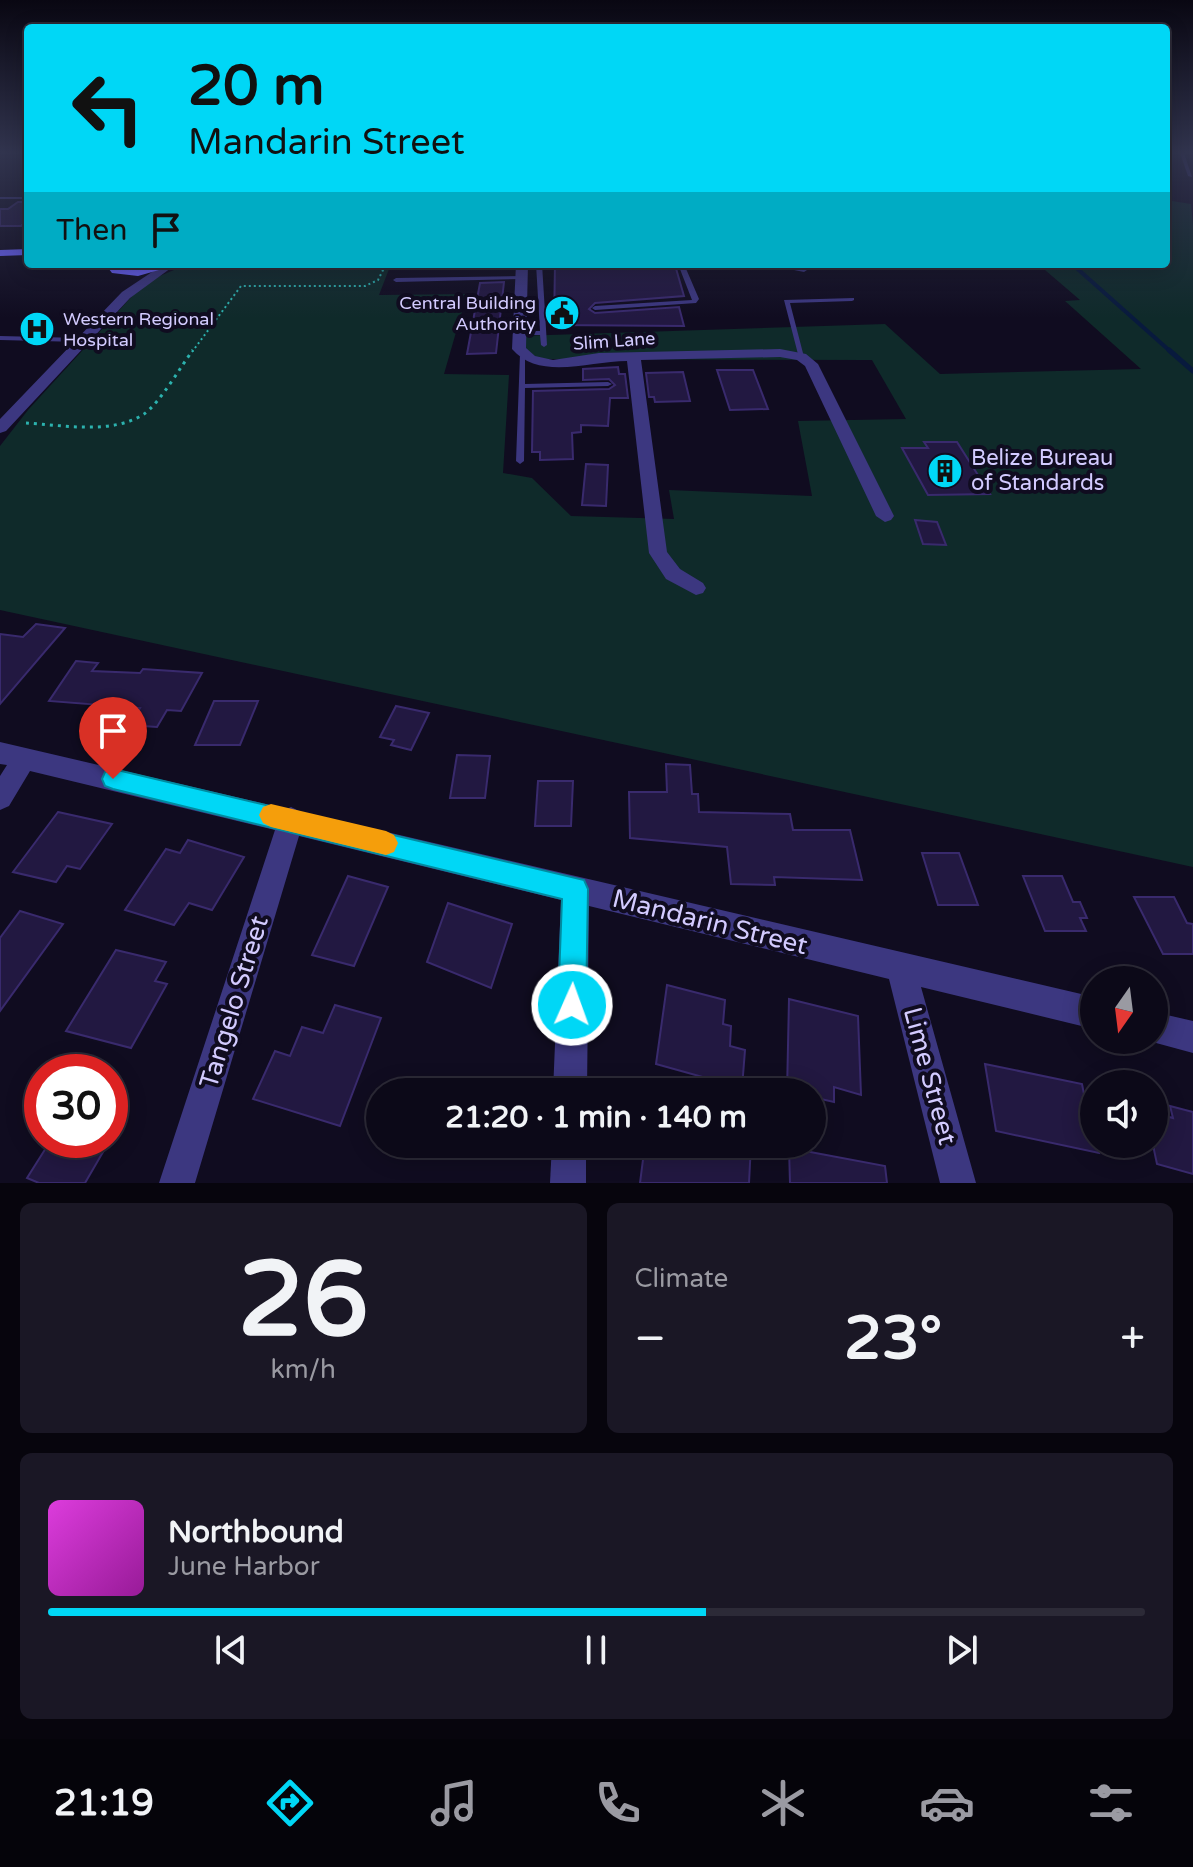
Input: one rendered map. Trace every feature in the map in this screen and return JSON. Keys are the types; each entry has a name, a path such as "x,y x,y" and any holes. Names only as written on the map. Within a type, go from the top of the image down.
{"main road":[{"path":"0,253 24,252"},
{"path":"116,268 138,273 159,268"}],"street":[{"path":"113,268 127,281 126,295"},
{"path":"2,425 126,295 166,268"},
{"path":"521,275 519,333 522,355"},
{"name":"Slim Lane","path":"522,355 553,364 633,356 780,353 801,357"},
{"path":"633,356 658,553 673,574 696,588"},
{"path":"801,357 815,369 885,516"},
{"path":"0,798 12,756"},
{"name":"Mandarin Street","path":"12,756 1080,1010"},
{"name":"Tangelo Street","path":"177,1183 291,820"},
{"path":"570,1078 575,889"},
{"name":"Lime Street","path":"901,968 958,1183"},
{"path":"1168,1031 1193,1037"},
{"path":"568,1183 569,1158"}],"lane":[{"path":"539,268 544,345"},
{"path":"595,308 694,302 696,299 683,268"},
{"path":"792,268 804,270"},
{"path":"396,280 539,274"},
{"path":"521,275 540,283"},
{"path":"801,357 786,301 852,299"},
{"path":"519,333 543,333"},
{"path":"0,338 80,340"},
{"path":"520,461 522,355"},
{"path":"522,386 608,384"}],"path":[{"path":"2,425 118,424 133,420 146,413 241,286 365,286 378,280 384,268"}],"green space":[{"path":"1170,208 1191,208 1193,867 0,610 0,446 28,410 134,294 153,279 179,268 389,268 379,295 467,294 444,374 509,375 503,473 532,478 571,516 674,519 669,490 812,496 798,421 906,419 872,360 530,359 519,336 885,324 940,374 1141,369 1065,301 1080,300 1043,268 1170,268"}],"building":[{"path":"24,208 24,223 0,226 0,209"},
{"path":"555,268 676,268 684,296 595,303 589,309 595,313 679,307 684,326 554,325"},
{"path":"504,282 496,353 467,354 480,283"},
{"path":"618,367 619,374 625,374 628,398 610,398 608,426 581,425 581,432 572,433 573,459 540,460 540,452 532,452 533,391 609,389 615,385 609,379 583,380 583,369"},
{"path":"717,370 753,370 768,409 730,410"},
{"path":"683,372 690,401 655,402 654,397 649,397 646,373"},
{"name":"Belize Bureau of Standards","path":"924,442 957,442 990,494 928,495 902,448 928,448"},
{"path":"586,464 608,465 606,506 582,505"},
{"path":"915,520 937,522 946,545 923,544"},
{"path":"36,624 65,628 0,704 0,634 23,637"},
{"path":"76,661 98,663 92,671 140,673 143,669 202,673 181,711 167,710 157,727 129,725 140,708 49,701"},
{"path":"214,701 258,701 240,745 195,745"},
{"path":"396,706 429,713 411,750 391,745 394,740 380,737"},
{"path":"457,755 490,756 485,798 450,798"},
{"path":"666,764 690,765 692,794 698,794 699,812 790,814 793,830 850,830 862,880 774,877 775,885 731,884 727,847 630,838 629,792 667,792"},
{"path":"538,781 573,781 571,826 535,826"},
{"path":"58,812 112,824 80,869 67,866 56,882 13,872"},
{"path":"188,840 244,857 212,910 189,903 174,925 125,910 166,849 180,853"},
{"path":"922,853 959,853 978,905 938,905"},
{"path":"348,876 388,887 354,966 312,955"},
{"path":"1023,876 1062,876 1073,902 1080,902 1087,918 1080,918 1086,931 1045,931"},
{"path":"1134,897 1174,897 1187,923 1193,924 1193,954 1163,954"},
{"path":"448,903 512,924 491,988 427,962"},
{"path":"20,911 63,924 0,1011 0,938"},
{"path":"116,950 166,962 155,981 167,984 131,1048 66,1031"},
{"path":"667,985 725,1000 723,1024 731,1026 730,1046 745,1050 743,1078 706,1078 656,1064"},
{"path":"789,999 858,1016 861,1095 834,1087 834,1102 826,1100 826,1078 787,1078"},
{"path":"335,1005 381,1018 340,1126 253,1099 275,1051 290,1056 302,1027 323,1033"},
{"path":"985,1064 1080,1084 1080,1149 996,1131"},
{"path":"1170,1106 1193,1112 1193,1174 1157,1164 1156,1158 1168,1158 1168,1117 1173,1118"},
{"path":"826,1155 885,1166 887,1183 790,1183 789,1158 826,1158"},
{"path":"40,1158 100,1158 85,1183 39,1183 27,1178"},
{"path":"643,1158 750,1158 749,1183 640,1183"}],"waterway":[{"path":"1076,268 1171,352"},
{"path":"1169,350 1193,371"}],"slow traffic":[{"path":"271,815 386,843"}],"place":[{"name":"Central Building Authority","path":"562,313"},
{"name":"Western Regional Hospital","path":"37,329"},
{"name":"Belize Bureau of Standards","path":"945,471"}],"route":[{"path":"113,779 575,889 572,1005"}]}
